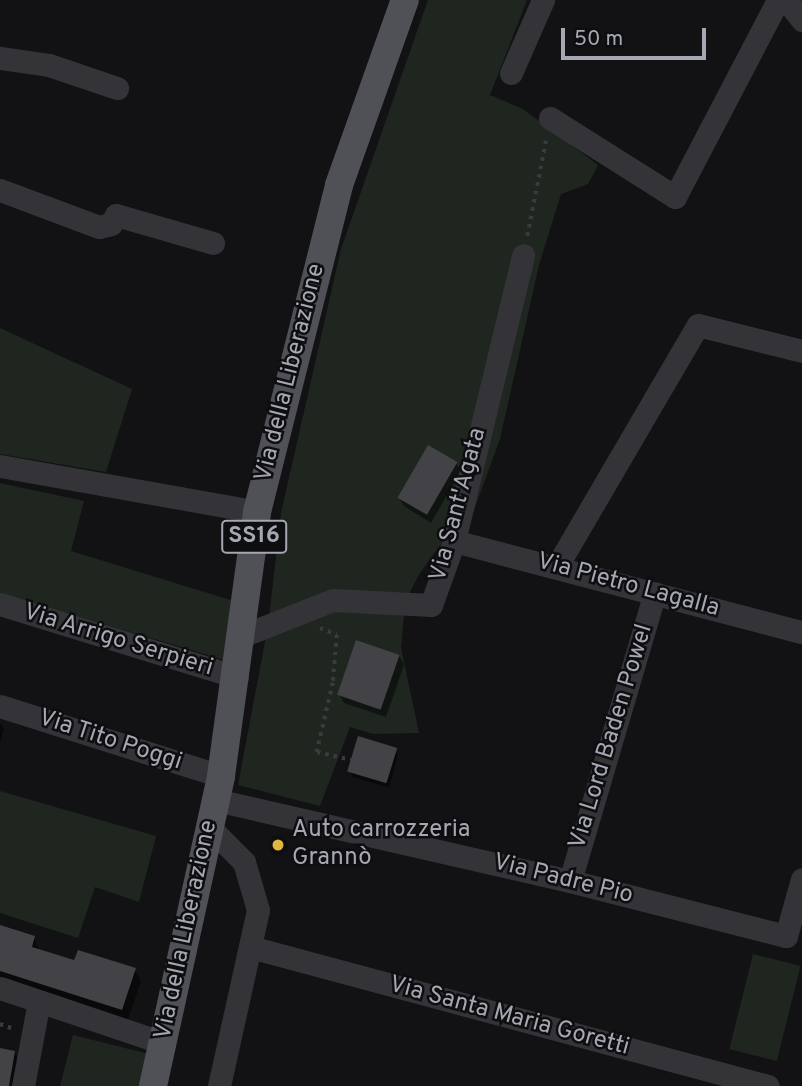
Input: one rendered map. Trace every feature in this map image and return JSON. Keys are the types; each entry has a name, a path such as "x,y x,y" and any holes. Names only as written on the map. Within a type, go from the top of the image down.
{"main road":[{"name":"Via della Liberazione","path":"153,1086 218,788 237,677 257,512 339,185 405,0"}],"street":[{"path":"511,73 543,0"},
{"path":"550,118 675,197 778,0"},
{"path":"786,0 802,20"},
{"path":"0,58 49,65 117,88"},
{"path":"0,190 99,227 111,224 116,215 213,243"},
{"name":"Via Sant'Agata","path":"242,636 333,600 431,605 454,541 523,255"},
{"path":"557,566 698,325 802,351"},
{"path":"0,466 257,512"},
{"name":"Via Pietro Lagalla","path":"454,541 802,632"},
{"name":"Via Lord Baden Powel","path":"570,881 655,593"},
{"name":"Via Arrigo Serpieri","path":"0,604 237,677"},
{"name":"Via Tito Poggi","path":"0,706 218,788"},
{"name":"Via Padre Pio","path":"218,788 786,936 802,879"},
{"path":"210,828 244,862 253,885 258,910 219,1086"},
{"name":"Via Santa Maria Goretti","path":"250,947 768,1086"},
{"path":"0,988 163,1043"},
{"path":"23,1086 39,1001"}],"path":[{"path":"523,255 550,118"},
{"path":"292,616 337,635 333,684 317,752 351,760"}],"shaded area":[{"path":"428,0 527,0 490,95 523,109 598,165 588,184 561,194 539,265 500,439 470,521 458,520 418,576 405,603 401,648 419,733 373,734 350,727 320,806 238,785 268,626 281,513 341,249"},
{"path":"0,328 132,389 106,472 0,454"},
{"path":"0,483 84,501 71,551 237,602 228,661 0,593"},
{"path":"0,791 156,836 139,902 95,887 78,938 0,913"},
{"path":"753,954 801,966 777,1061 729,1049"},
{"path":"73,1035 149,1054 141,1086 60,1086"}],"building":[{"path":"428,445 457,462 427,515 398,498"},
{"path":"356,640 399,655 381,710 337,695"},
{"path":"358,736 397,748 386,783 347,771"},
{"path":"0,925 35,936 32,947 74,960 78,950 136,968 122,1010 0,971"},
{"path":"0,1048 15,1051 9,1086 0,1086"}],"place":[{"name":"Auto carrozzeria Grannò","path":"278,845"}]}
